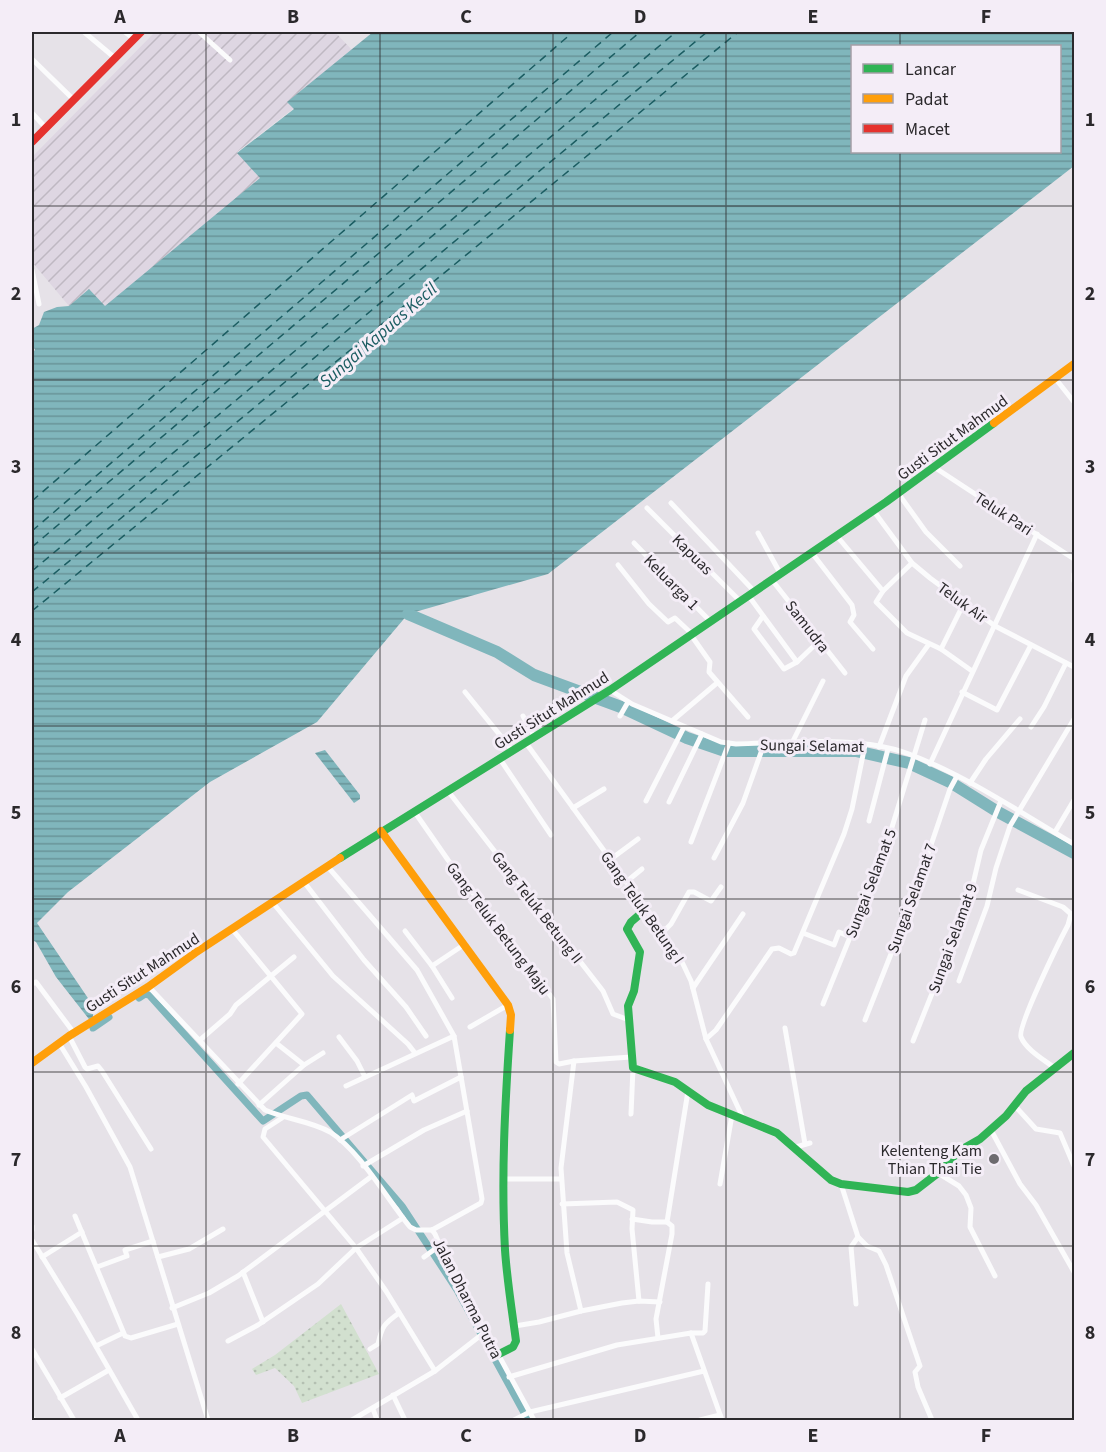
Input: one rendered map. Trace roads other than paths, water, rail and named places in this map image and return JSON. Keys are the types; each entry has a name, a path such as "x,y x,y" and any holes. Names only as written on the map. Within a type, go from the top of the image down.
{"main road":[{"path":"32,140 141,32"},
{"name":"Gusti Situt Mahmud","path":"32,1063 74,1032 148,987 381,831 608,692 898,493 1074,364"},
{"path":"381,831 465,944 508,1005 511,1015 503,1135 506,1252 515,1326 515,1346 497,1354"},
{"path":"646,909 631,922 627,929 640,952 634,992 628,1006 633,1068 675,1082 708,1105 777,1133 831,1180 841,1184 899,1192 916,1190 938,1173 959,1151 991,1130 1015,1106 1026,1091 1074,1053"}],"street":[{"path":"84,32 115,58"},
{"path":"125,32 134,39"},
{"path":"199,32 230,60"},
{"path":"32,59 73,99"},
{"path":"32,113 46,128"},
{"path":"32,270 39,304"},
{"path":"1055,378 1074,402"},
{"name":"Teluk Pari","path":"934,467 1074,559"},
{"path":"898,493 926,532 960,566"},
{"path":"671,503 751,593 763,616 797,662"},
{"name":"Kapuas","path":"647,508 739,600"},
{"name":"Teluk Air","path":"873,510 912,563 995,626 1074,667"},
{"path":"758,533 780,573"},
{"path":"930,764 1037,534"},
{"path":"836,535 883,591"},
{"name":"Keluarga 1","path":"634,543 710,621"},
{"path":"811,552 852,605 854,615 850,622 873,649"},
{"path":"912,563 883,591 876,601 877,604 907,633 941,649 972,671"},
{"path":"618,565 649,604 668,622 675,618 691,634 710,662 708,670 748,717"},
{"name":"Samudra","path":"771,578 845,673"},
{"path":"941,649 964,603"},
{"path":"763,616 754,629 784,669 788,669 797,662 819,641"},
{"path":"879,747 906,676 929,644"},
{"path":"962,692 997,710 1030,645"},
{"path":"1031,727 1044,707 1066,663"},
{"path":"792,743 823,681"},
{"path":"672,722 717,683"},
{"path":"465,692 513,751"},
{"name":"Sungai Selamat","path":"608,692 623,709 672,722 701,736 728,745 837,742 879,747 930,764 970,783 1001,801 1017,814 1074,844"},
{"path":"523,716 535,737"},
{"path":"970,783 986,759 1020,718"},
{"name":"Sungai Selamat 5","path":"823,1004 884,853 925,720"},
{"path":"959,981 984,915 1010,826 1074,720"},
{"path":"646,801 682,728"},
{"path":"669,802 701,736"},
{"name":"Gang Teluk Betung I","path":"526,743 611,859 682,962 693,987 706,1039 743,1119"},
{"path":"692,842 728,745"},
{"path":"714,858 743,803 763,745"},
{"path":"706,1039 716,1030 772,949 778,948 793,954 844,834 852,809 865,747"},
{"path":"869,821 887,751"},
{"path":"500,759 551,835"},
{"name":"Sungai Selamat 7","path":"865,1020 913,898 950,789 956,778"},
{"path":"573,808 604,789"},
{"name":"Gang Teluk Betung II","path":"447,790 603,991 613,1014 629,1020"},
{"path":"1054,832 1074,800"},
{"name":"Sungai Selamat 9","path":"913,1041 969,901 981,850 1001,801"},
{"name":"Gang Teluk Betung Maju","path":"414,810 448,860 553,999 556,1062 559,1064 574,1061"},
{"path":"611,859 638,839"},
{"path":"328,867 417,970 454,1036 482,1202 432,1230"},
{"path":"626,882 642,869"},
{"path":"304,882 364,960 406,1007 426,1036"},
{"path":"663,932 671,924 688,892 694,892 711,901 721,886"},
{"path":"1018,890 1063,907 1071,914 1026,1015 1020,1035 1027,1046 1056,1069"},
{"path":"273,903 333,976 415,1053"},
{"path":"693,987 743,914"},
{"path":"232,929 302,1014 238,1084"},
{"path":"405,931 432,966 452,998"},
{"path":"803,933 834,945 839,932 850,937"},
{"path":"432,966 465,944"},
{"path":"200,1040 230,1014 236,1005 294,957"},
{"path":"32,984 36,982 74,1032 85,1067 87,1069 98,1066 151,1149"},
{"name":"Jalan Dharma Putra","path":"148,987 259,1105 281,1117 319,1127 341,1139 403,1218 416,1230 432,1230 435,1234 435,1249 482,1334 497,1354 526,1414 534,1420"},
{"path":"470,1027 508,1005"},
{"path":"785,1028 807,1144 796,1148"},
{"path":"346,1086 454,1036"},
{"path":"339,1037 357,1061 365,1077"},
{"path":"59,1043 130,1167 208,1420"},
{"path":"276,1043 304,1065"},
{"path":"259,1105 304,1065 323,1053"},
{"path":"581,1311 567,1252 561,1179 574,1061 631,1057"},
{"path":"631,1114 633,1068"},
{"path":"341,1139 411,1095 414,1101 461,1077"},
{"path":"667,1222 688,1091"},
{"path":"1015,1106 1036,1129 1060,1133 1074,1166"},
{"path":"363,1166 424,1130 467,1111"},
{"path":"720,1184 732,1115"},
{"path":"281,1117 264,1129 263,1137 356,1248 435,1371"},
{"path":"991,1130 1020,1184 1036,1205 1074,1272"},
{"path":"938,1173 959,1186 966,1195 971,1208 970,1227 995,1276"},
{"path":"172,1308 209,1293 243,1272 372,1176"},
{"path":"504,1179 561,1179"},
{"path":"841,1184 858,1237 867,1246 882,1254 920,1366 915,1372 916,1380 932,1420"},
{"path":"562,1204 617,1202 632,1209 639,1301"},
{"path":"75,1216 123,1333 131,1338 177,1324"},
{"path":"228,1341 263,1322 318,1284 356,1248 403,1218"},
{"path":"632,1219 667,1222 672,1226 655,1323 658,1338"},
{"path":"158,1257 189,1249 224,1229"},
{"path":"42,1257 82,1232"},
{"path":"856,1304 851,1247 858,1237"},
{"path":"32,1240 138,1420"},
{"path":"97,1267 127,1256 125,1250 153,1241"},
{"path":"424,1257 435,1249"},
{"path":"243,1272 263,1322"},
{"path":"509,1377 617,1345 705,1331 708,1284"},
{"path":"515,1326 639,1301 660,1302"},
{"path":"370,1349 378,1344 384,1324 399,1313"},
{"path":"96,1346 123,1333"},
{"path":"691,1333 721,1418 700,1420"},
{"path":"352,1420 435,1371 482,1334"},
{"path":"32,1349 74,1420"},
{"path":"60,1398 109,1370"},
{"path":"514,1420 526,1414 704,1371"},
{"path":"393,1395 405,1420"},
{"path":"373,1408 378,1420"}],"water":[{"name":"Sungai Kapuas Kecil","path":"373,32 1074,32 1074,166 548,574 408,614 317,722 210,782 68,892 37,923 94,1007 92,1023 56,977 36,942 32,940 32,353 35,350 32,344 32,329 39,325 44,312 57,307 69,306 89,289 105,306 260,178 237,153 294,109 287,102"},
{"path":"325,750 360,795 360,799 354,803 315,753"}],"waterway":[{"path":"408,614 497,652 534,675 621,707 687,738 725,751 856,751 909,763 950,782 998,812 1074,853"},
{"path":"139,998 145,994 149,995 263,1121 301,1096 307,1095 402,1206 457,1290 528,1420"},
{"path":"92,1023 93,1028 109,1017"}],"place":[{"name":"Kelenteng Kam Thian Thai Tie","path":"994,1159"}]}
